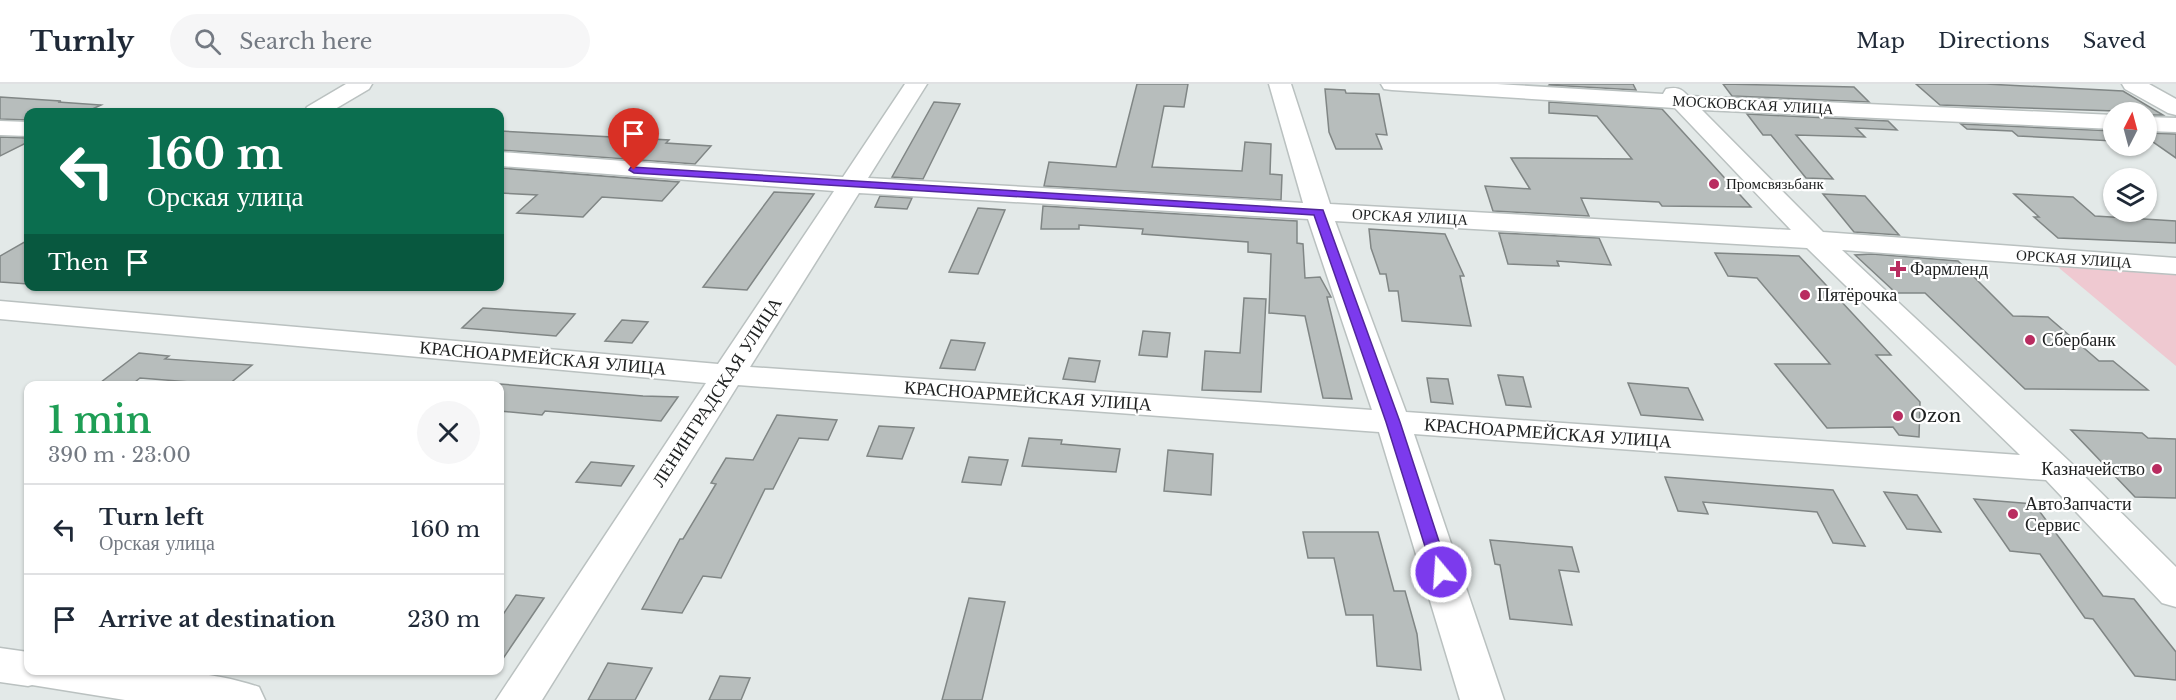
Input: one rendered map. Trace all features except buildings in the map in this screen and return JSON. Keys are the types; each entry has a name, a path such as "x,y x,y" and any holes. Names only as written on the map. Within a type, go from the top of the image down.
{"street":[{"path":"322,108 361,84"},
{"name":"ЛЕНИНГРАДСКАЯ УЛИЦА","path":"518,700 916,84"},
{"path":"1280,84 1319,212 1393,422 1482,700"},
{"name":"МОСКОВСКАЯ УЛИЦА","path":"1392,84 1673,93 2103,121"},
{"path":"2133,84 2176,108"},
{"path":"1673,93 1815,240 2056,470 2176,592"},
{"path":"2157,124 2176,125"},
{"path":"0,128 24,129"},
{"name":"ОРСКАЯ УЛИЦА","path":"504,159 852,184 1815,240 2176,266"},
{"path":"0,309 26,291"},
{"name":"КРАСНОАРМЕЙСКАЯ УЛИЦА","path":"0,309 728,375 2056,470"},
{"path":"0,665 24,668"},
{"path":"74,675 243,700"}],"shaded area":[{"path":"2058,267 2176,275 2176,366"}],"place":[{"name":"Промсвязьбанк","path":"1714,184"},
{"name":"Фармленд","path":"1898,269"},
{"name":"Пятёрочка","path":"1805,295"},
{"name":"Сбербанк","path":"2030,340"},
{"name":"Ozon","path":"1898,416"},
{"name":"Казначейство","path":"2157,469"},
{"name":"АвтоЗапчасти Сервис","path":"2013,514"}],"route":[{"path":"634,170 1319,212 1393,422 1441,572"}]}
